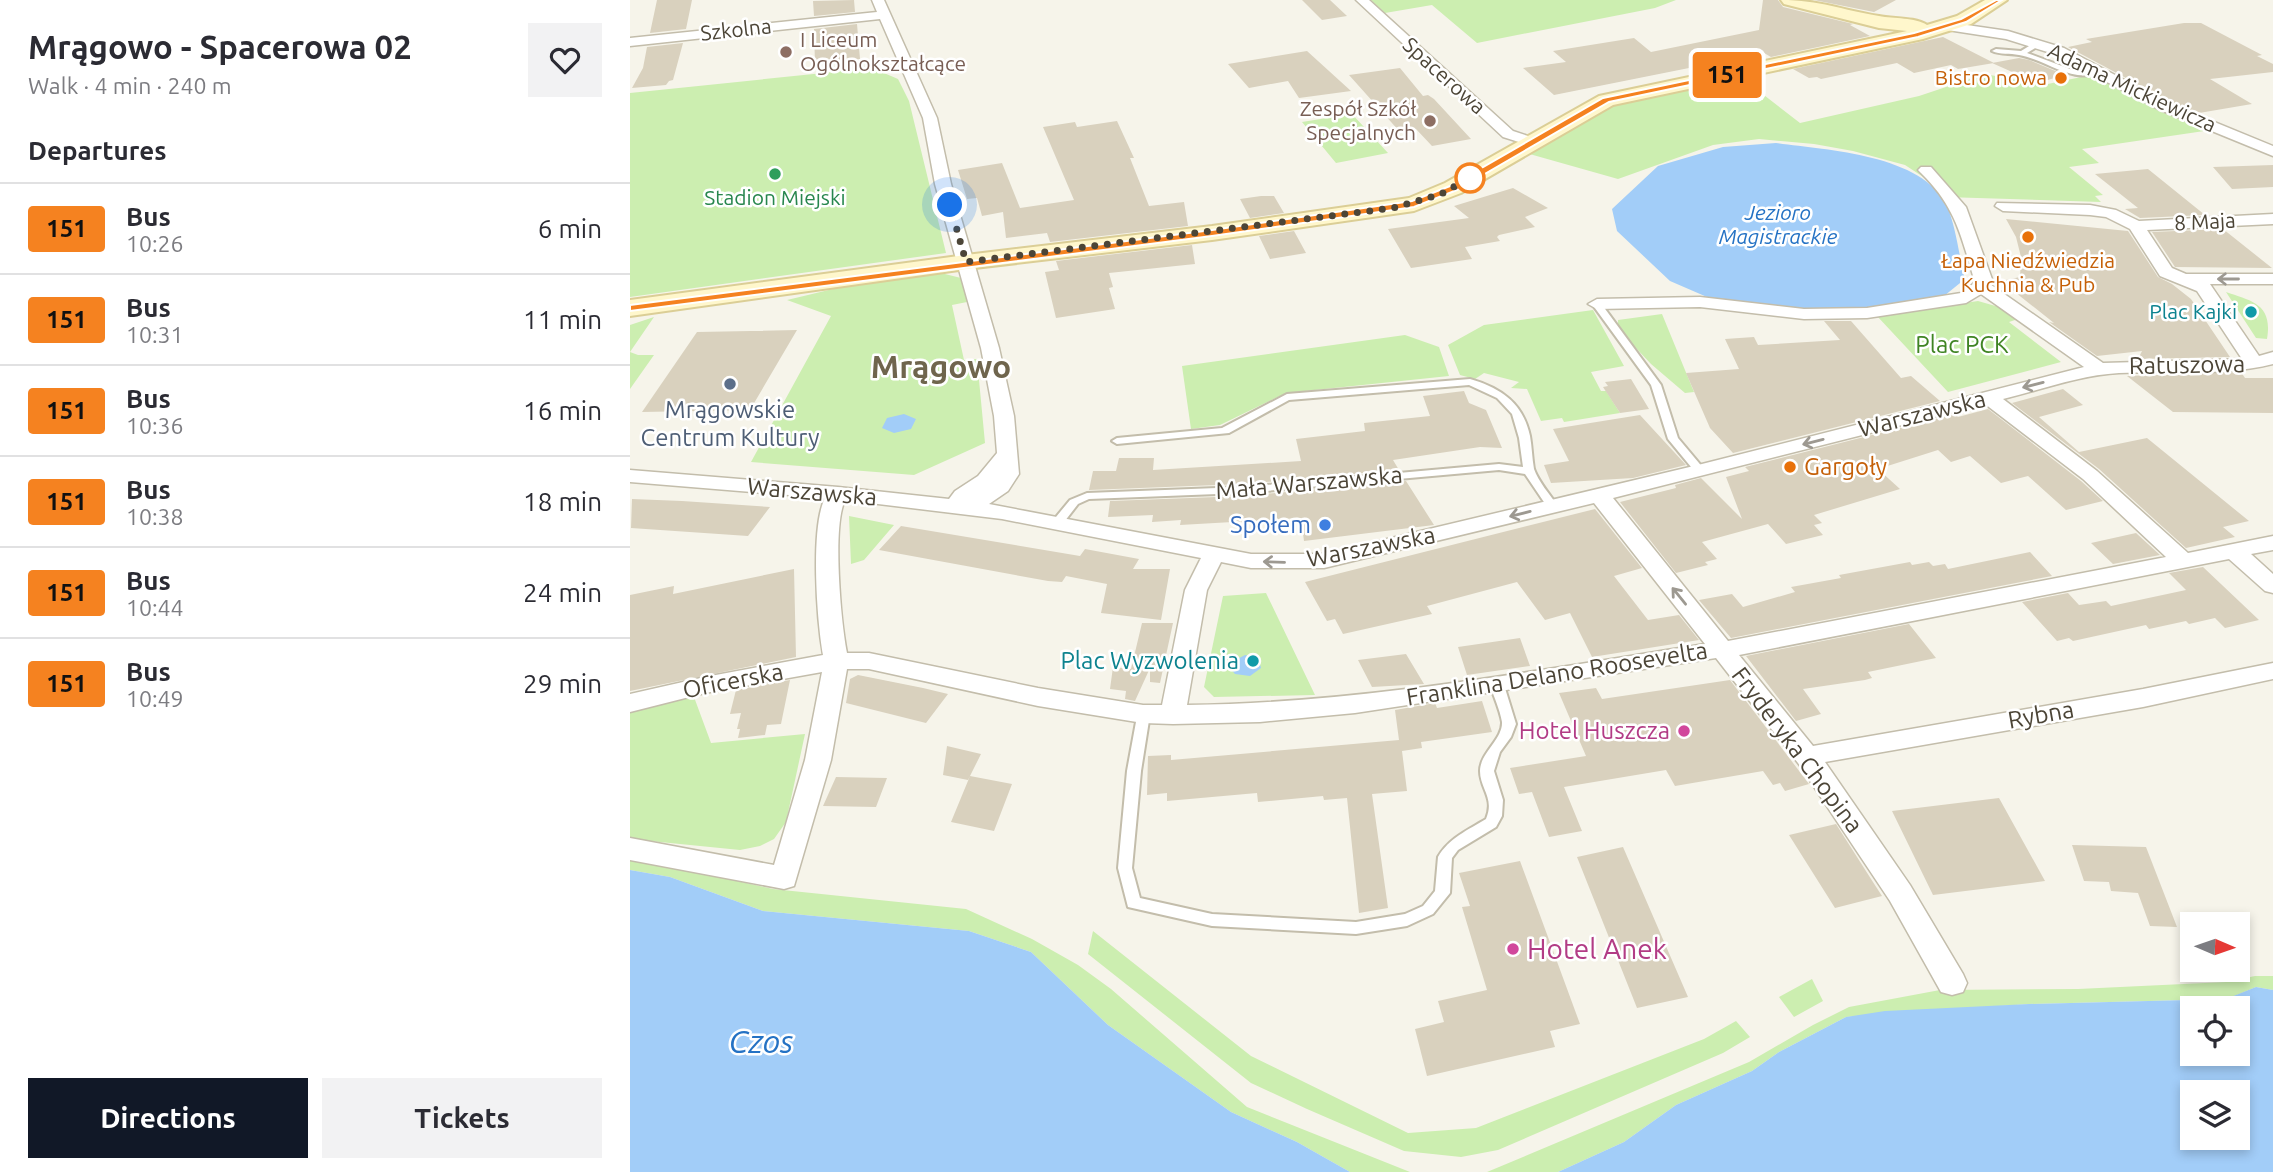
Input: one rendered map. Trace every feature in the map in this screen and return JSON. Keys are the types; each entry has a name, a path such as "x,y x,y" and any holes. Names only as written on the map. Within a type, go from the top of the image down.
{"street":[{"path":"878,0 930,118 943,184 1000,394 1009,474 996,494 954,508"},
{"name":"Spacerowa","path":"1362,0 1508,134 1532,142"},
{"path":"1790,0 1940,28"},
{"path":"630,308 1414,204 1453,188 1606,100 1896,40 1940,28 1976,14 1998,0"},
{"path":"1840,11 1880,22 1940,28"},
{"name":"Adama Mickiewicza","path":"1976,14 2000,34"},
{"name":"Szkolna","path":"630,42 883,15"},
{"path":"1880,22 1896,40"},
{"name":"Adama Mickiewicza","path":"1940,28 2000,34 2029,46"},
{"name":"Adama Mickiewicza","path":"1940,28 2059,51 2163,106 2273,151"},
{"path":"1597,304 1700,302 1804,314 1867,313 1966,298 1981,286 1983,279 1963,213 1949,190 1926,170"},
{"path":"2003,206 2110,213 2136,226 2166,272 2203,287 2264,361"},
{"name":"8 Maja","path":"2136,226 2273,219"},
{"path":"2183,279 2273,279"},
{"path":"1981,286 2099,369"},
{"name":"Ratuszowa","path":"2099,369 2264,361"},
{"name":"Warszawska","path":"630,476 838,493 1002,512 1213,556 1251,561 1324,561 1700,471 2099,369"},
{"path":"1988,397 2090,475 2183,560"},
{"path":"630,849 784,878 818,761 836,661 831,632 828,528 831,507 838,493"},
{"name":"Fryderyka Chopina","path":"1599,495 1807,756 1900,893 1952,983"},
{"name":"Franklina Delano Roosevelta","path":"836,661 869,661 1038,697 1143,714 1273,712 1497,685 1861,626 2273,543"},
{"path":"2234,551 2273,586"},
{"path":"1173,715 1196,590 1213,556"},
{"name":"Oficerska","path":"630,703 716,683 836,661"},
{"name":"Rybna","path":"1807,756 2143,698 2273,671"}],"lane":[{"path":"1996,51 2029,46"},
{"path":"1597,304 1656,385 1673,439 1700,471"},
{"path":"1116,441 1225,431 1287,397 1470,382 1493,389 1510,400 1521,421 1527,444 1529,471 1552,506"},
{"name":"Mała Warszawska","path":"1057,523 1074,502 1087,496 1243,490 1499,467 1529,471"},
{"path":"1143,714 1134,771 1125,868 1133,903 1212,920 1356,928 1407,920 1428,911 1442,893 1446,857 1453,846 1491,823 1495,816 1496,800 1488,771 1494,751 1509,724 1497,685"}],"green space":[{"path":"1371,0 1676,0 1655,8 1477,43 1432,5 1385,13"},
{"path":"877,70 898,79 909,101 946,253 630,297 630,93 843,71"},
{"path":"1985,74 2043,85 2091,75 2146,103 2211,130 2082,149 2099,163 2069,167 2103,195 2095,196 2101,202 1945,197 1934,184 1905,165 1814,144 1759,139 1713,145 1618,179 1526,153 1542,147 1610,102 1742,78 1800,123 1919,96"},
{"path":"1352,114 1388,153 1336,163 1302,122"},
{"path":"941,273 961,278 967,302 952,305 964,360 977,359 985,443 914,475 751,462 831,316 787,300 833,289"},
{"path":"2226,292 2252,302 2264,311 2268,327 2267,339 2256,338"},
{"name":"Plac PCK","path":"1978,301 2006,309 2018,319 2009,322 2061,362 1948,392 1877,316"},
{"path":"1593,310 1624,366 1591,372 1601,391 1606,391 1620,413 1564,422 1562,418 1541,421 1527,389 1511,388 1519,382 1484,373 1475,379 1460,375 1448,345 1484,325"},
{"path":"1662,314 1694,392 1685,393 1651,364 1618,329 1618,320"},
{"path":"654,317 630,352 630,325"},
{"path":"1405,335 1439,347 1449,376 1286,393 1220,425 1191,429 1182,366"},
{"path":"630,352 654,355 630,389"},
{"path":"849,516 894,525 864,560 851,564"},
{"name":"Plac Wyzwolenia","path":"1266,593 1315,695 1214,697 1204,687 1223,596"},
{"path":"694,697 711,743 805,734 786,822 774,839 760,846 740,850 630,839 630,711"},
{"path":"630,857 773,889 966,909 1032,939 1078,965 1111,989 1247,1107 1410,1172 1350,1172 1297,1142 1231,1112 1108,1025 1031,952 969,931 763,911 670,877 630,870"},
{"path":"1093,931 1251,1056 1408,1133 1476,1128 1704,1039 1736,1021 1750,1037 1723,1053 1498,1150 1461,1157 1404,1151 1251,1083 1088,954"},
{"path":"2273,976 2273,990 2256,987 2234,996 2180,996 2180,1000 2029,1004 1846,1017 1779,1052 1752,1071 1676,1105 1624,1142 1558,1172 1487,1172 1749,1062 1849,1007 1940,990 2078,989 2250,982 2250,977"},
{"path":"1812,979 1823,1001 1794,1017 1779,997"}],"water":[{"name":"Jezioro Magistrackie","path":"1776,143 1845,152 1895,165 1917,175 1935,189 1947,206 1965,279 1944,296 1882,307 1816,310 1707,297 1670,281 1617,231 1612,209 1658,166 1723,147"},
{"path":"904,414 916,419 911,429 894,433 882,428 887,418"},
{"path":"1245,655 1258,658 1261,668 1250,676 1235,674 1230,668 1232,662"},
{"name":"Czos","path":"630,870 670,877 763,911 969,931 1031,952 1108,1025 1231,1112 1297,1142 1350,1172 630,1172"},
{"path":"2256,987 2273,990 2273,1172 1558,1172 1624,1142 1676,1105 1752,1071 1779,1052 1846,1017 1885,1011 2180,1000 2180,1066 2250,1066 2250,996 2234,996"}],"building":[{"path":"657,0 692,0 686,29 650,33"},
{"path":"854,0 855,12 814,16 813,1"},
{"path":"1302,0 1330,0 1347,16 1322,20"},
{"path":"1763,0 1778,0 1783,7 1853,24 1850,25 1870,36 1771,57 1764,53 1554,95 1523,68 1566,62 1553,51 1634,38 1651,52 1759,30"},
{"path":"1814,0 1896,0 1874,12"},
{"path":"2184,23 2201,23 2262,55 2257,56 2273,64 2273,72 2210,79 2252,104 2199,113 2169,101 2068,47 2092,42 2086,39"},
{"path":"857,24 860,59 815,64 814,29"},
{"path":"1943,37 1994,63 1958,69 1951,65 1914,73 1897,63 1821,79 1809,78 1793,69"},
{"path":"683,43 673,80 666,85 632,88 643,68 647,47"},
{"path":"1307,51 1351,91 1299,98 1288,81 1249,88 1228,64"},
{"path":"2019,58 2065,75 2037,83 1992,63"},
{"path":"1400,68 1423,96 1428,95 1434,99 1471,139 1432,146 1416,129 1400,132 1349,75"},
{"path":"1117,121 1134,158 1130,158 1149,206 1184,202 1188,226 1050,242 1047,233 1006,238 1003,212 982,216 977,198 967,199 958,170 1002,163 1020,208 1074,200 1043,127 1075,122 1077,127"},
{"path":"2273,165 2273,187 2232,189 2213,167"},
{"path":"2148,169 2205,215 2140,218 2125,209 2138,208 2095,174"},
{"path":"1513,188 1548,208 1525,217 1535,227 1499,235 1497,237 1500,241 1465,247 1472,259 1411,268 1388,229 1469,218 1454,206"},
{"path":"1274,196 1284,213 1250,218 1240,199"},
{"path":"2006,219 2128,231 2158,277 2191,299 2230,357 2138,359 2142,351 2097,356 2049,322 2054,323 2001,281 2020,277 2021,257 2016,237"},
{"path":"2223,229 2272,268 2175,267 2152,232"},
{"path":"1294,231 1306,253 1270,259 1259,236"},
{"path":"1192,245 1195,264 1109,273 1113,287 1109,288 1115,309 1056,318 1045,272 1059,270 1056,261"},
{"path":"1824,321 1851,321 1901,378 1911,376 1940,401 1733,453 1710,428 1686,373 1739,369 1725,339 1754,337 1758,345 1840,340"},
{"path":"797,330 750,410 642,412 697,332"},
{"path":"2241,372 2245,378 2273,378 2273,413 2173,412 2127,376"},
{"path":"1631,379 1649,409 1620,413 1603,387 1608,386 1605,382"},
{"path":"2063,389 2083,405 2039,417 2079,452 2147,438 2249,521 2223,527 2235,537 2186,548 2099,469 2012,403"},
{"path":"1464,391 1469,403 1486,410 1502,448 1480,447 1393,460 1399,470 1243,484 1089,490 1093,471 1116,471 1119,458 1154,458 1153,470 1301,461 1296,439 1365,431 1364,423 1430,416 1423,396"},
{"path":"1988,409 2103,501 2066,510 2028,476 2001,483 1970,456 1951,462 1938,450 1878,469 1900,489 1814,515 1822,523 1814,525 1823,535 1786,544 1768,524 1702,542 1717,559 1705,562 1708,565 1676,573 1620,502 1676,488 1675,485 1701,478 1742,519 1726,477 1749,471 1745,467 1955,414 1958,417"},
{"path":"1640,415 1686,465 1633,478 1551,483 1544,465 1569,461 1553,429"},
{"path":"1406,481 1434,525 1304,541 1301,518 1180,525 1181,520 1152,522 1153,515 1108,517 1110,501 1243,496"},
{"path":"632,499 770,507 748,536 631,528"},
{"path":"1595,509 1642,568 1614,576 1648,620 1679,615 1699,640 1592,657 1570,613 1545,620 1517,582 1427,606 1432,614 1343,634 1335,619 1327,621 1305,582"},
{"path":"901,526 1080,556 1085,549 1139,559 1133,569 1170,569 1161,620 1101,613 1107,584 1066,576 1062,582 1048,581 879,550"},
{"path":"2136,533 2160,555 2113,564 2091,543"},
{"path":"2030,552 2052,576 1731,638 1699,600 1732,594 1743,607 1795,592 1791,587 1841,578 1839,575 1910,562 1912,565 1929,562 1933,566 1945,564 1948,569"},
{"path":"2203,567 2259,620 2225,628 2215,618 2149,629 2146,625 2073,641 2069,638 2057,641 2022,602 2068,593 2079,605 2106,601 2111,606 2186,590 2169,573"},
{"path":"794,569 796,657 630,691 630,595 674,586 673,594"},
{"path":"1142,623 1173,623 1160,683 1150,682 1150,668 1135,701 1125,699 1126,691 1110,689 1113,667 1131,669"},
{"path":"1909,624 1936,658 1868,672 1872,678 1865,680 1803,689 1821,714 1796,721 1746,656"},
{"path":"1520,638 1530,666 1467,675 1458,647"},
{"path":"1406,654 1424,684 1372,687 1358,660"},
{"path":"858,675 948,694 926,723 846,703 850,679"},
{"path":"790,680 781,724 767,725 765,735 738,738 741,713 730,714 736,690"},
{"path":"1730,680 1809,784 1785,791 1780,783 1773,785 1763,771 1675,786 1666,770 1564,787 1582,831 1549,837 1532,792 1519,794 1510,768 1586,756 1559,693 1596,688 1602,699"},
{"path":"1482,701 1492,732 1421,742 1422,748 1402,751 1407,791 1372,794 1388,908 1359,913 1347,798 1324,800 1323,796 1258,802 1257,793 1167,801 1167,793 1147,795 1148,756 1171,755 1171,760 1399,740 1395,710 1435,703 1437,708"},
{"path":"947,746 981,754 968,780 943,775"},
{"path":"970,776 1012,784 994,831 951,822"},
{"path":"836,777 887,778 876,807 823,806"},
{"path":"1999,798 2045,881 1933,895 1892,811"},
{"path":"1836,824 1882,896 1835,908 1789,835"},
{"path":"2072,845 2146,847 2177,927 2150,926 2138,893 2111,891 2109,882 2084,881"},
{"path":"1623,847 1688,997 1637,1008 1577,857"},
{"name":"Hotel Anek","path":"1520,861 1580,1024 1550,1031 1555,1047 1427,1076 1415,1029 1444,1022 1438,1001 1487,990 1462,907 1470,906 1459,873"}],"bus line":[{"name":"151","path":"630,308 966,262 1212,233 1414,204 1453,188 1606,100 1916,35 1964,20 1998,0"}],"place":[{"name":"I Liceum Ogólnokształcące","path":"786,52"},
{"name":"Bistro nowa","path":"2061,78"},
{"name":"Zespół Szkół Specjalnych","path":"1430,121"},
{"name":"Stadion Miejski","path":"775,174"},
{"name":"Łapa Niedźwiedzia Kuchnia & Pub","path":"2028,237"},
{"name":"Plac Kajki","path":"2251,312"},
{"name":"Mrągowskie Centrum Kultury","path":"730,384"},
{"name":"Gargoły","path":"1790,467"},
{"name":"Społem","path":"1325,525"},
{"name":"Plac Wyzwolenia","path":"1253,661"},
{"name":"Hotel Huszcza","path":"1684,731"},
{"name":"Hotel Anek","path":"1513,949"}],"district":[{"name":"Mrągowo","path":"941,367"}],"route":[{"path":"950,205 966,262 1191,236 1393,208 1441,194 1470,178"}]}
